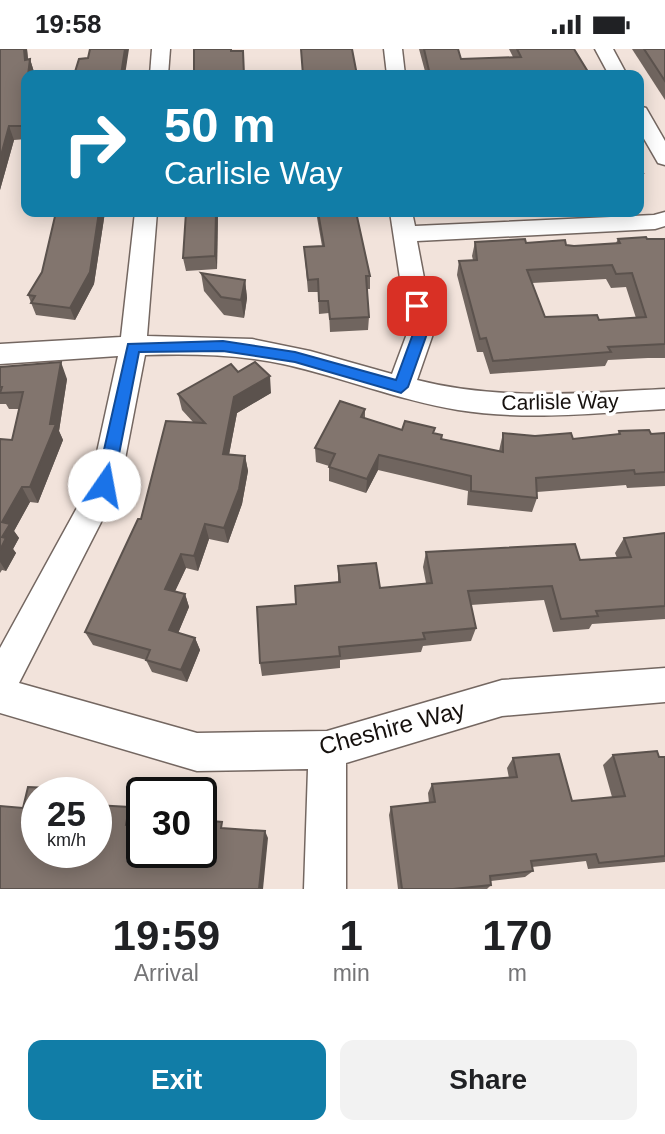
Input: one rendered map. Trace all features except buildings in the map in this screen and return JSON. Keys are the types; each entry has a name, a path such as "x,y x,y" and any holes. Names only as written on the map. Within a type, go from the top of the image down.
{"street":[{"path":"159,70 161,49"},
{"path":"393,49 395,70"},
{"path":"604,49 615,70"},
{"path":"644,121 665,159"},
{"path":"0,684 104,485 133,347 146,217"},
{"path":"401,387 421,331 404,223 655,222 665,219"},
{"name":"Carlisle Way","path":"0,354 133,347 223,346 295,357 401,387 455,399 512,406 665,398"},
{"name":"Cheshire Way","path":"0,695 197,752 327,750 502,698 665,685"},
{"path":"325,889 327,750"}],"route":[{"path":"104,485 133,347 223,346 295,357 401,387 421,331 417,306"}]}
